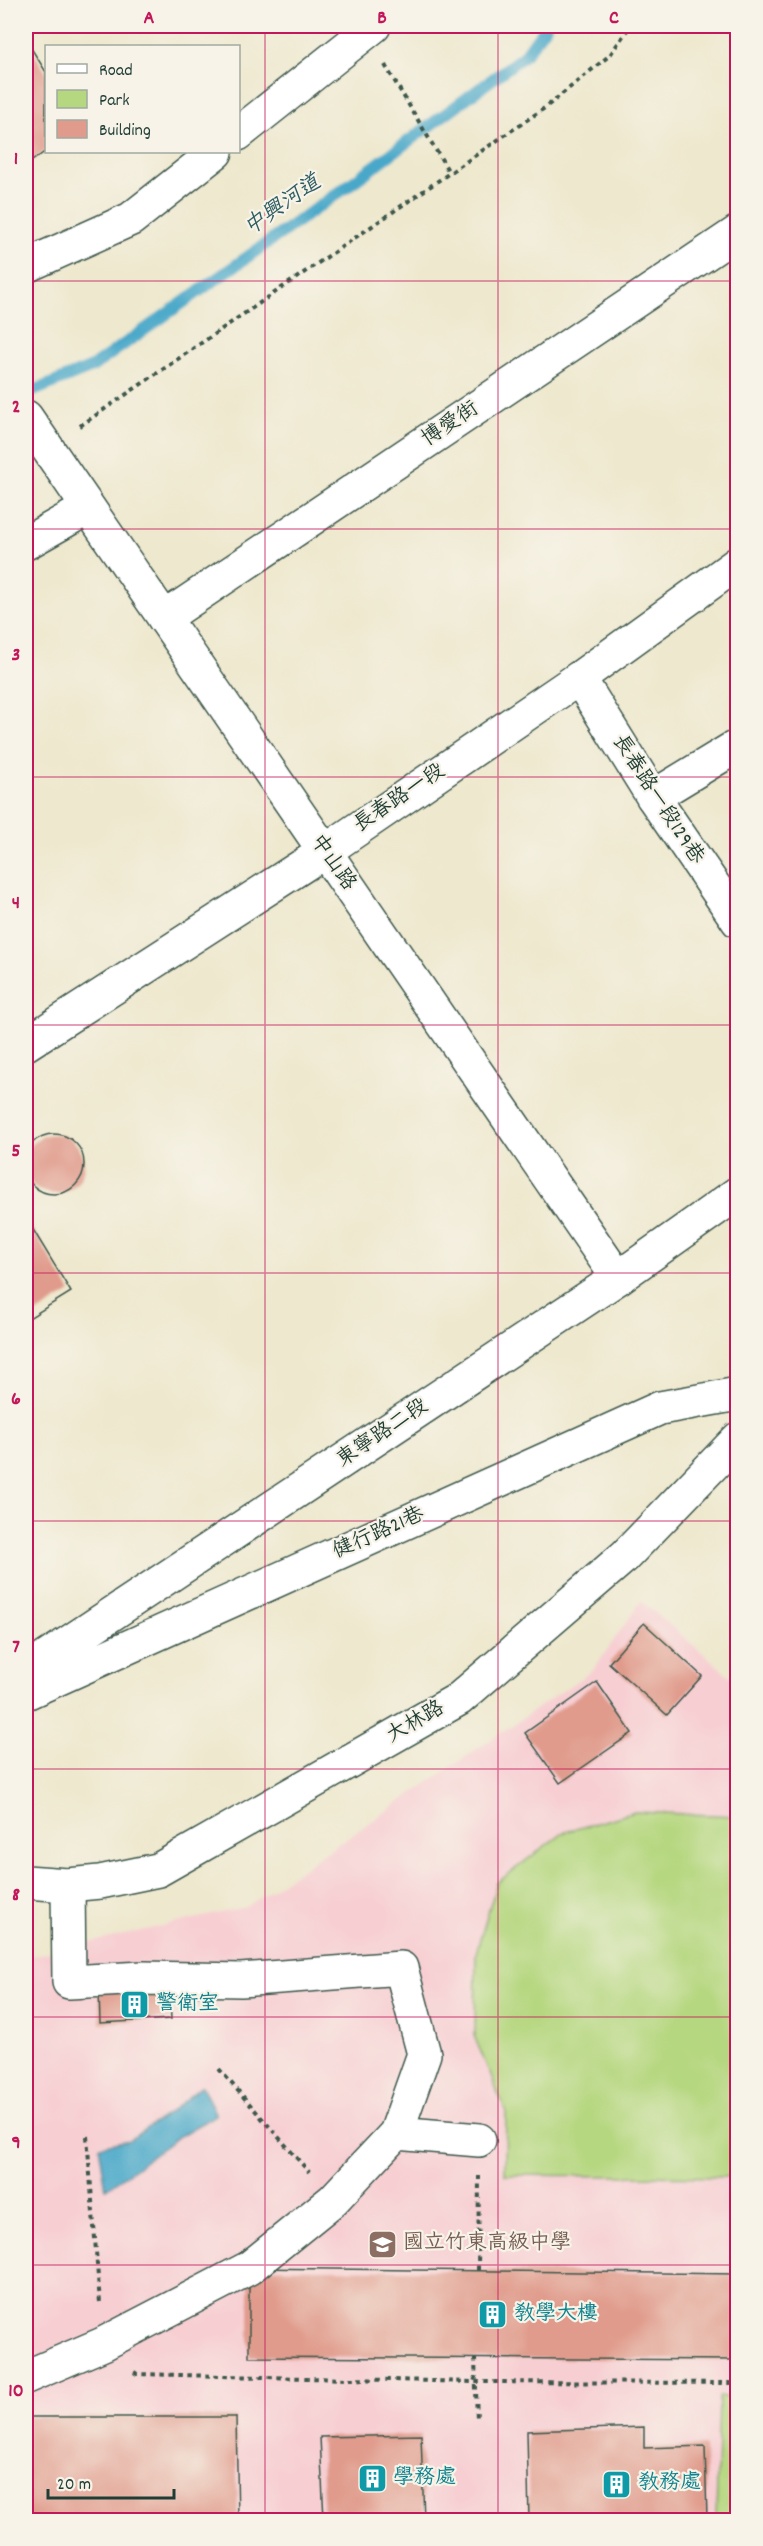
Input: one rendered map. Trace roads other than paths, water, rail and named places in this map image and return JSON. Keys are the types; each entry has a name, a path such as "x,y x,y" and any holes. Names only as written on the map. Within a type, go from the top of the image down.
{"street":[{"path":"240,132 370,29"},
{"path":"26,266 131,219 215,153"},
{"name":"博愛街","path":"164,618 738,232"},
{"name":"中山路","path":"26,417 618,1278"},
{"path":"26,543 88,508"},
{"name":"長春路一段","path":"26,1044 324,852 579,678 737,566"},
{"name":"長春路一段129巷","path":"579,678 653,797 738,921"},
{"path":"653,797 736,750"},
{"name":"東寧路二段","path":"26,1671 618,1278 738,1193"},
{"name":"健行路21巷","path":"26,1693 660,1408 738,1394"},
{"name":"大林路","path":"26,1882 68,1886 158,1870 459,1699 624,1556 738,1439"},
{"path":"26,2377 104,2344 249,2268 333,2200 396,2133 424,2054 401,1968 241,1980 142,1978 69,1982 68,1886"},
{"path":"396,2133 479,2140"}],"water":[{"path":"202,2086 216,2115 181,2135 106,2189 99,2146 129,2140 170,2112"}],"waterway":[{"name":"中興河道","path":"26,394 92,367 345,188 525,55 546,26"}],"place":[{"name":"警衛室","path":"135,2005"},
{"name":"國立竹東高級中學","path":"382,2244"},
{"name":"教學大樓","path":"493,2315"},
{"name":"學務處","path":"372,2479"},
{"name":"教務處","path":"617,2484"}]}
